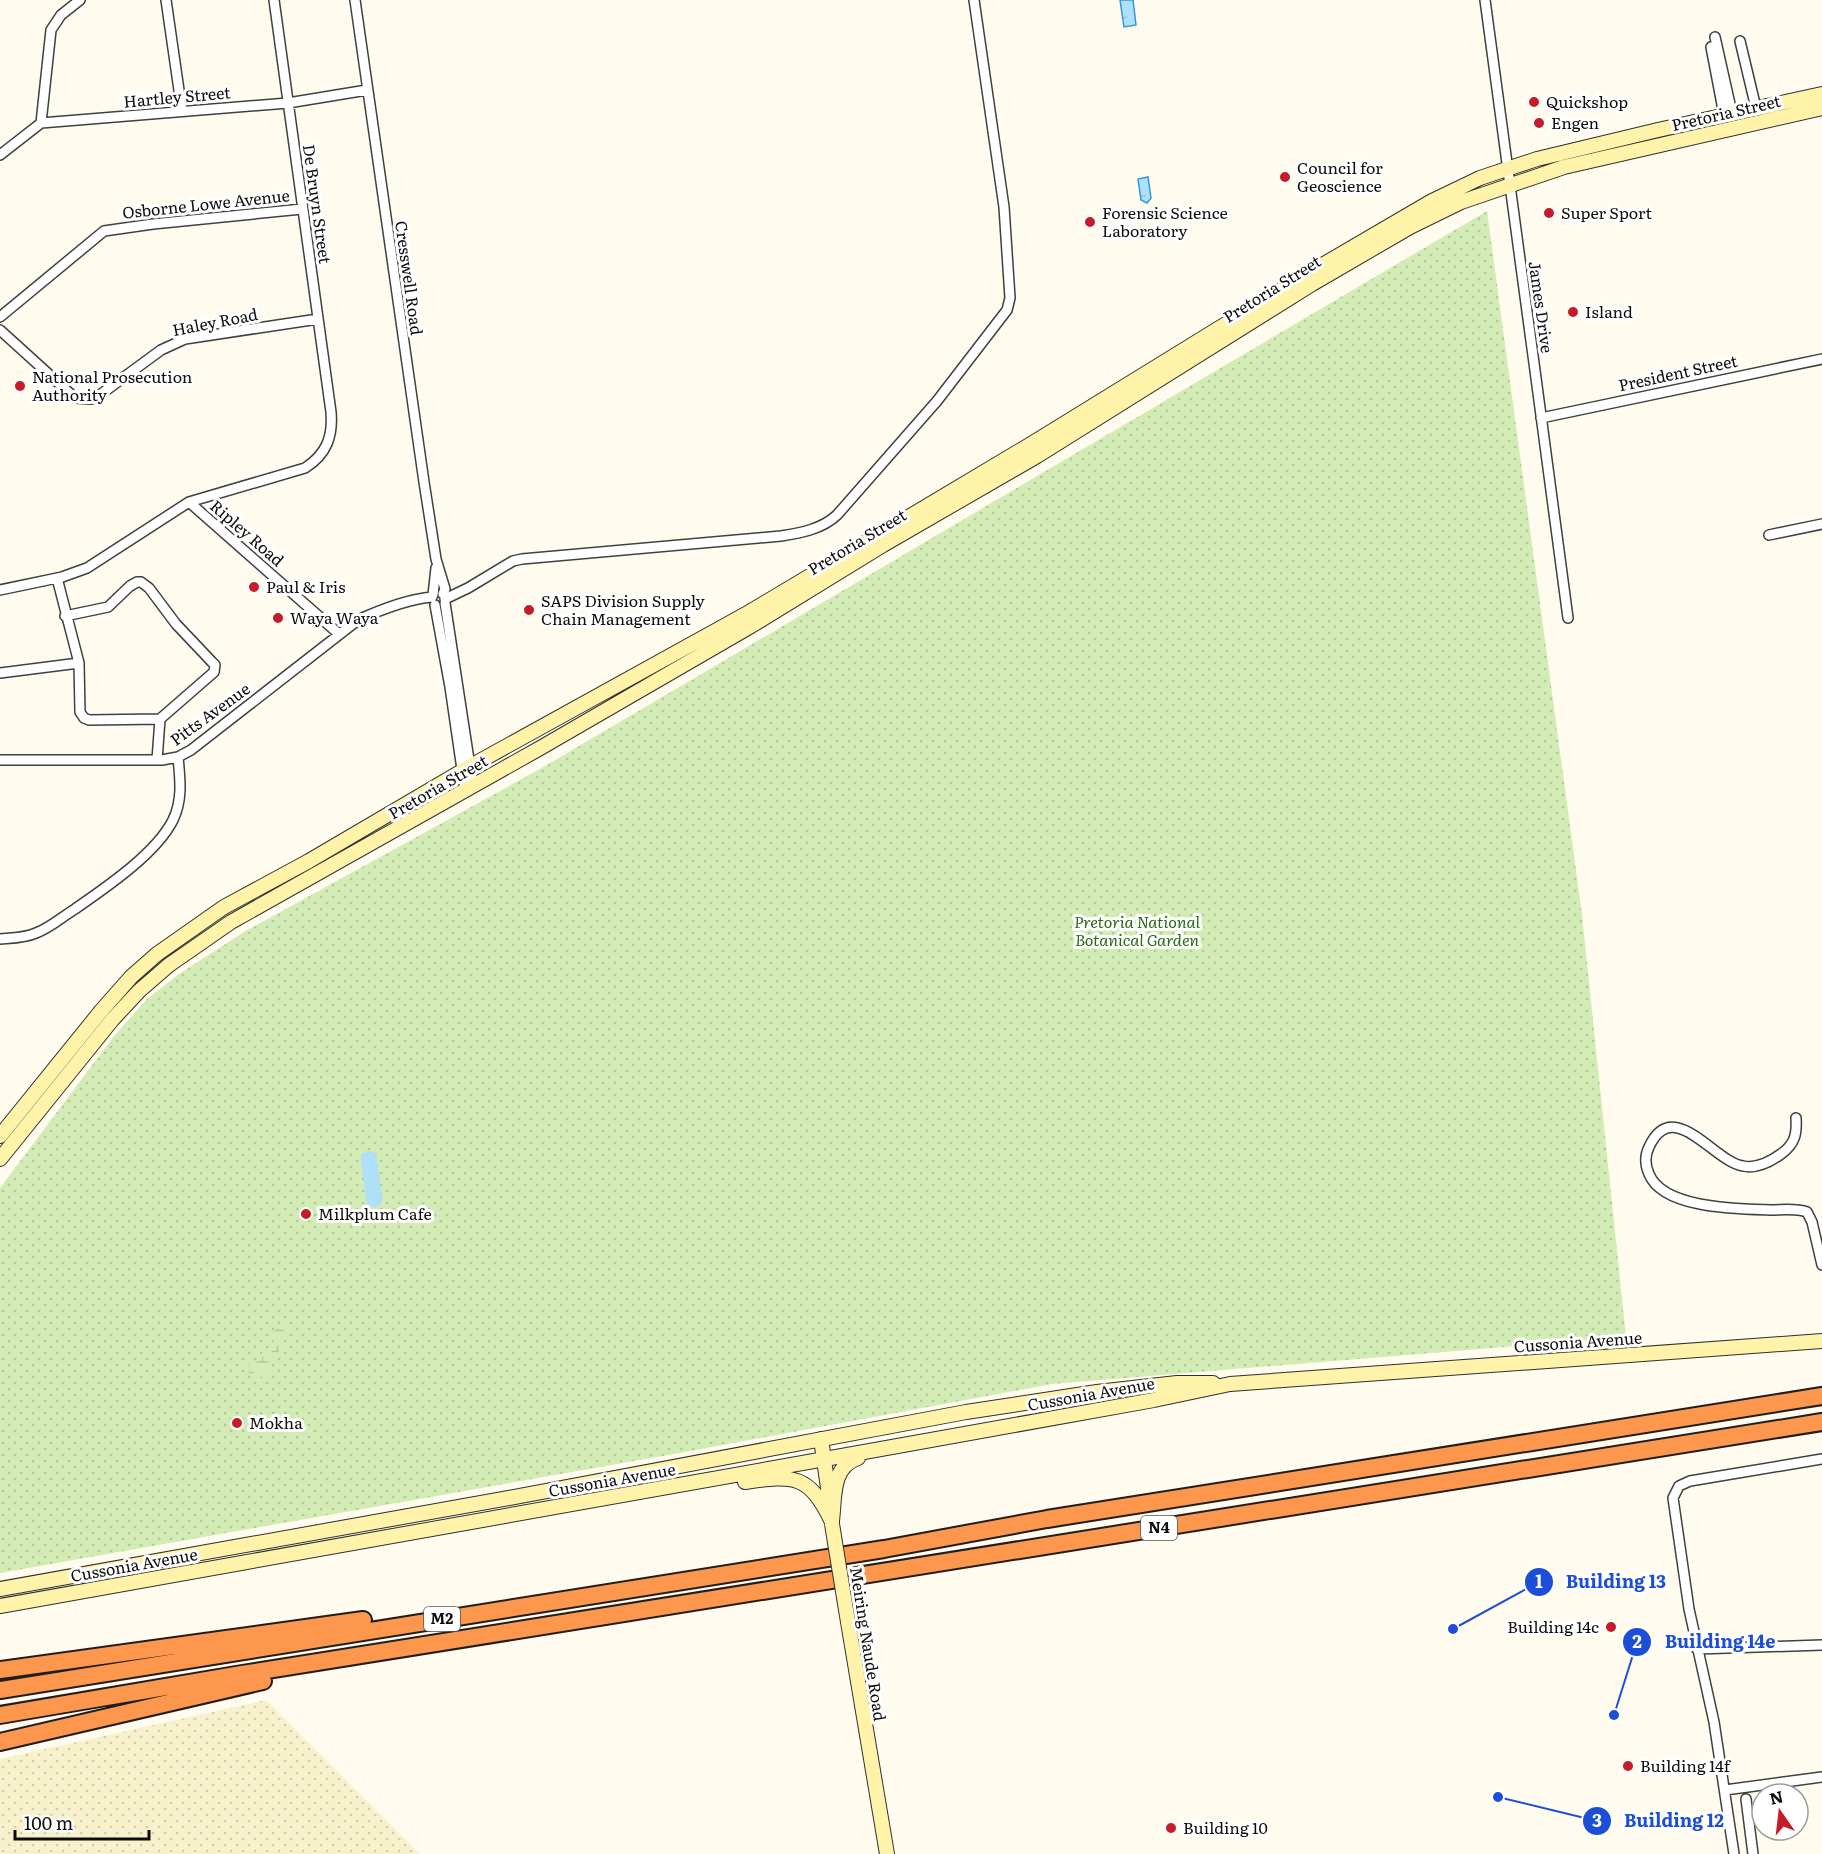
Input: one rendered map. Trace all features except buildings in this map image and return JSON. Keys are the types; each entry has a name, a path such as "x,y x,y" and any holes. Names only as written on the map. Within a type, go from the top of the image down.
{"highway":[{"name":"N4","path":"884,1549 1047,1519 1822,1396"},
{"name":"N4","path":"496,1634 1822,1422"},
{"path":"2,1669 516,1599 803,1555 884,1549"},
{"name":"M2","path":"0,1690 884,1549"},
{"path":"0,1742 359,1660 496,1634"},
{"name":"M2","path":"0,1715 496,1634"}],"main road":[{"name":"Pretoria Street","path":"0,1136 100,1011 131,976 157,954 224,907 309,861 466,769 746,614 1031,444 1297,280 1432,201 1509,167 1584,147 1822,94"},
{"name":"Pretoria Street","path":"0,1159 112,1020 139,991 168,964 231,922 751,626 883,545 1036,456 1332,272 1434,214 1511,183 1564,167 1822,108"},
{"name":"Cussonia Avenue","path":"0,1589 532,1494 821,1438 966,1412 1097,1392 1177,1383 1230,1384 1822,1341"},
{"name":"Cussonia Avenue","path":"0,1606 825,1460 1230,1384"},
{"name":"Meiring Naude Road","path":"821,1438 832,1523 887,1854"},
{"path":"832,1523 836,1481 843,1466 851,1461 894,1447"},
{"path":"690,1483 710,1487 774,1478 794,1479 816,1493 832,1523"}],"street":[{"path":"0,155 41,123 51,30 61,15 80,0"},
{"path":"166,0 182,111"},
{"name":"De Bruyn Street","path":"0,590 57,578 87,568 189,502 296,472 313,463 329,442 332,425 331,412 274,0"},
{"name":"Cresswell Road","path":"355,0 436,559 444,589 438,599 450,687 469,788"},
{"path":"438,599 468,588 513,561 522,559 781,536 821,526 837,515 938,402 1006,310 1010,298 1004,207 974,0"},
{"name":"James Drive","path":"1485,0 1569,618"},
{"path":"1715,37 1728,114"},
{"path":"1740,41 1756,108"},
{"path":"1711,47 1728,114"},
{"name":"Hartley Street","path":"41,123 288,103 367,90"},
{"name":"Osborne Lowe Avenue","path":"0,316 104,231 302,209"},
{"name":"Haley Road","path":"0,330 75,398 91,399 97,397 161,350 185,339 318,319"},
{"name":"President Street","path":"1541,418 1822,358"},
{"name":"Ripley Road","path":"189,502 339,634"},
{"path":"1769,536 1822,524"},
{"path":"57,578 65,616 79,663 80,712 84,718 89,720 160,719 214,672 215,665 176,624 145,583 137,582 108,607 65,616"},
{"name":"Pitts Avenue","path":"0,760 157,760 178,757 191,750 339,634 369,615 410,602 419,605 438,599"},
{"path":"0,673 79,663"},
{"path":"157,760 160,719"},
{"path":"0,939 33,935 47,928 119,877 140,858 172,822 179,805 181,790 178,757"},
{"path":"1796,1118 1796,1135 1790,1146 1771,1161 1758,1166 1744,1167 1731,1162 1699,1138 1684,1129 1675,1127 1664,1130 1653,1139 1647,1152 1646,1165 1651,1178 1662,1189 1692,1202 1807,1212 1812,1222 1822,1265"},
{"path":"1746,1799 1752,1852 1734,1853 1711,1708 1697,1649 1673,1507 1675,1493 1679,1486 1690,1481 1822,1459"},
{"path":"1697,1649 1822,1645"},
{"path":"1725,1790 1822,1777"}],"shaded area":[{"path":"266,1700 420,1854 0,1854 0,1759"}],"green space":[{"name":"Pretoria National Botanical Garden","path":"1487,211 1582,915 1626,1337 1052,1384 674,1454 0,1573 0,1188 114,1036 147,999 179,974 244,932 540,769"},
{"path":"286,1322 292,1326 267,1374 259,1378 249,1376 248,1365 268,1353 272,1345 273,1332"}],"water":[{"path":"1120,0 1133,0 1136,25 1124,27"},
{"path":"1148,177 1151,198 1147,203 1141,200 1138,179"}],"waterway":[{"path":"369,1159 374,1199"}],"place":[{"name":"Quickshop","path":"1534,102"},
{"name":"Engen","path":"1539,123"},
{"name":"Council for Geoscience","path":"1285,177"},
{"name":"Super Sport","path":"1549,213"},
{"name":"Forensic Science Laboratory","path":"1090,222"},
{"name":"Island","path":"1573,312"},
{"name":"National Prosecution Authority","path":"20,386"},
{"name":"Paul & Iris","path":"254,587"},
{"name":"SAPS Division Supply Chain Management","path":"529,610"},
{"name":"Waya Waya","path":"278,618"},
{"name":"Milkplum Cafe","path":"306,1214"},
{"name":"Mokha","path":"237,1423"},
{"name":"Building 14c","path":"1611,1627"},
{"name":"Building 13","path":"1453,1629"},
{"name":"Building 14e","path":"1614,1715"},
{"name":"Building 14f","path":"1628,1766"},
{"name":"Building 12","path":"1498,1797"},
{"name":"Building 10","path":"1171,1828"}]}
